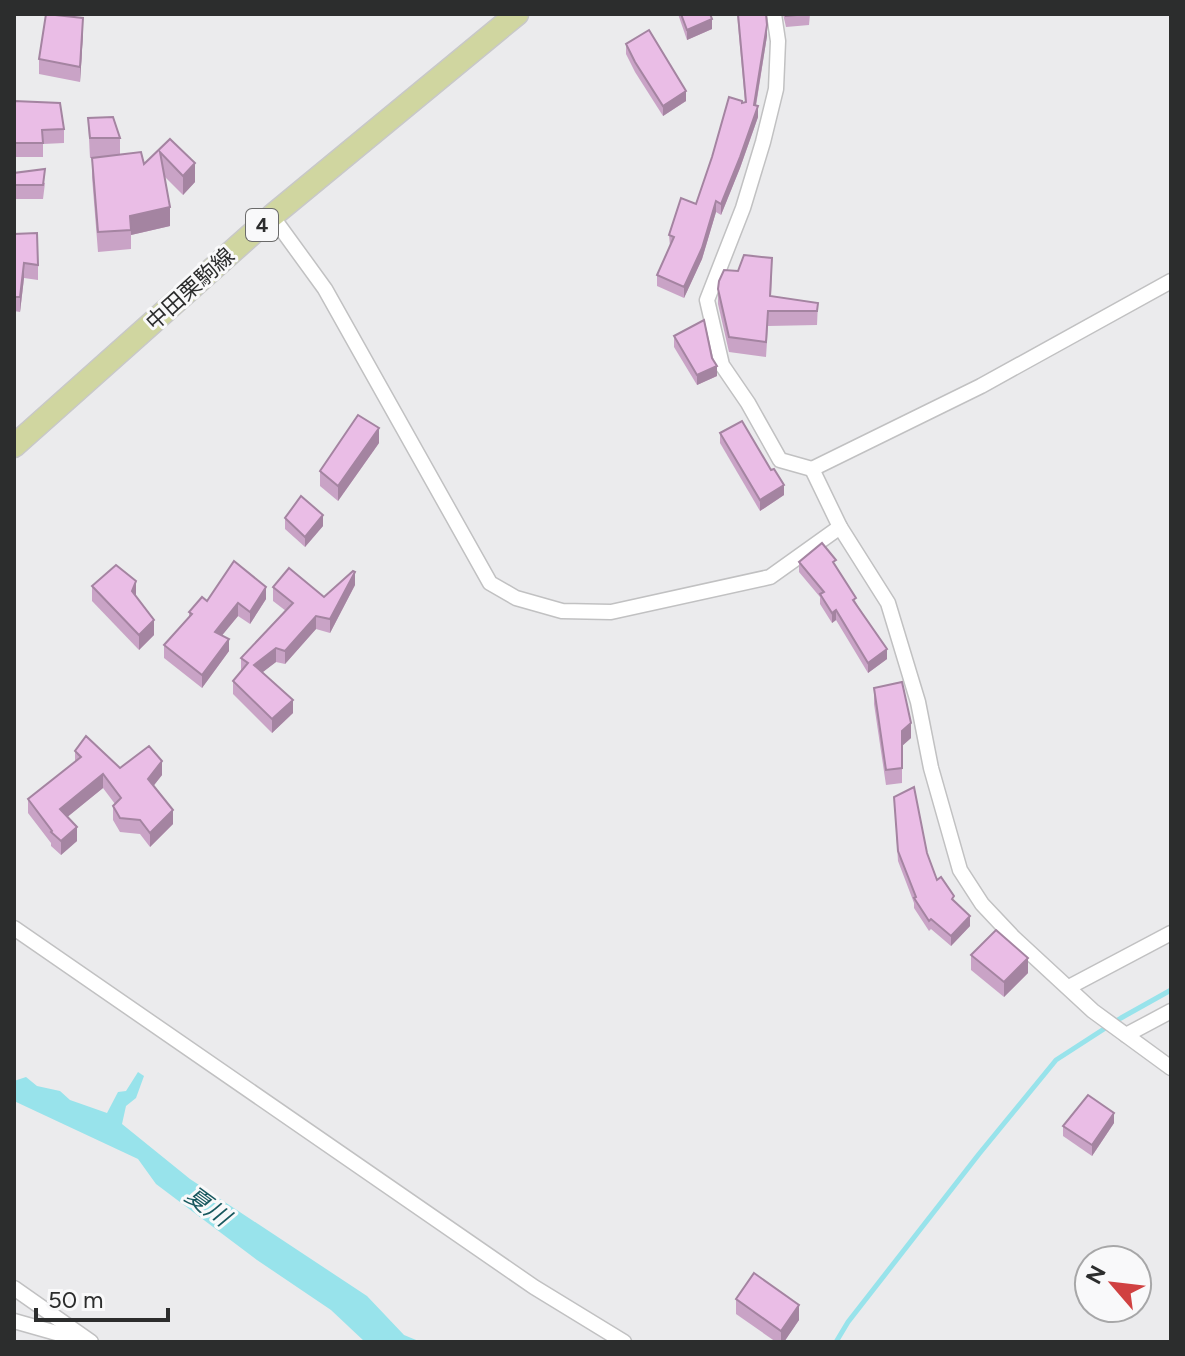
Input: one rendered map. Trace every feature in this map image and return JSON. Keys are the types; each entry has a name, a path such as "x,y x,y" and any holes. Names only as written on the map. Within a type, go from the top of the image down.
{"main road":[{"name":"中田栗駒線","path":"14,446 272,216 517,14"}],"street":[{"path":"774,14 778,41 776,89 743,208 707,300 722,365 780,460 812,469 981,386 1171,281"},
{"path":"272,216 325,289 490,583 516,598 562,611 611,612 756,581 770,577 840,527"},
{"path":"812,469 840,527 888,603 918,702 931,768 960,870 982,904 1014,938 1101,1017 1171,1068"},
{"path":"14,928 534,1287 624,1342"},
{"path":"1069,987 1171,933"},
{"path":"1124,1033 1171,1011"},
{"path":"14,1288 90,1342"},
{"path":"14,1321 90,1342"}],"water":[{"name":"夏川","path":"138,1072 144,1076 136,1098 126,1106 122,1124 190,1179 367,1296 404,1335 421,1342 365,1342 331,1310 257,1260 156,1184 138,1159 14,1101 14,1081 26,1077 37,1086 60,1091 70,1100 107,1113 118,1092 126,1091"}],"building":[{"path":"46,14 83,18 80,67 39,59"},
{"path":"681,14 710,14 712,19 687,30"},
{"path":"738,14 766,14 767,25 754,105 758,106 721,204 716,201 702,248 684,287 657,275 674,237 669,235 681,198 696,204 729,97 746,102"},
{"path":"649,30 686,91 663,106 626,44"},
{"path":"14,101 60,103 64,129 42,130 43,143 14,143"},
{"path":"113,117 120,138 90,138 88,118"},
{"path":"170,139 195,163 183,176 160,152 170,207 130,216 131,230 98,232 92,158 141,152 144,164"},
{"path":"45,169 43,185 14,185 14,173"},
{"path":"37,233 38,265 24,263 20,297 14,297 14,234"},
{"path":"744,255 772,258 770,296 818,303 817,311 768,311 766,342 729,337 719,281 724,270 738,271"},
{"path":"704,320 712,358 717,366 697,375 674,336"},
{"path":"358,415 379,428 338,486 320,471"},
{"path":"742,421 771,470 774,469 784,485 760,500 720,433"},
{"path":"301,496 323,515 305,537 285,518"},
{"path":"822,543 836,560 833,562 856,598 853,600 887,649 868,663 836,610 832,613 820,594 824,592 799,562"},
{"path":"234,561 266,587 250,612 238,603 215,632 229,639 202,675 164,645 192,614 189,612 202,597 207,601"},
{"path":"116,565 136,581 132,591 154,620 139,635 92,586"},
{"path":"289,568 324,597 355,572 330,619 316,616 285,651 276,648 254,665 293,700 272,719 233,681 248,663 241,658 293,603 273,587"},
{"path":"902,682 911,723 902,731 902,768 886,770 874,688"},
{"path":"86,736 120,768 149,746 162,761 148,779 173,810 150,833 140,820 120,818 113,806 121,798 103,774 60,809 77,827 61,841 28,799 81,757 75,751"},
{"path":"914,787 927,853 937,880 941,877 954,896 952,899 970,916 951,936 931,919 929,921 914,898 898,851 894,797"},
{"path":"996,930 1028,958 1004,982 971,955"},
{"path":"1088,1095 1114,1113 1092,1145 1063,1126"},
{"path":"754,1273 799,1305 781,1331 736,1299"}],"waterway":[{"path":"836,1342 848,1322 979,1154 1056,1060 1171,990"}]}
